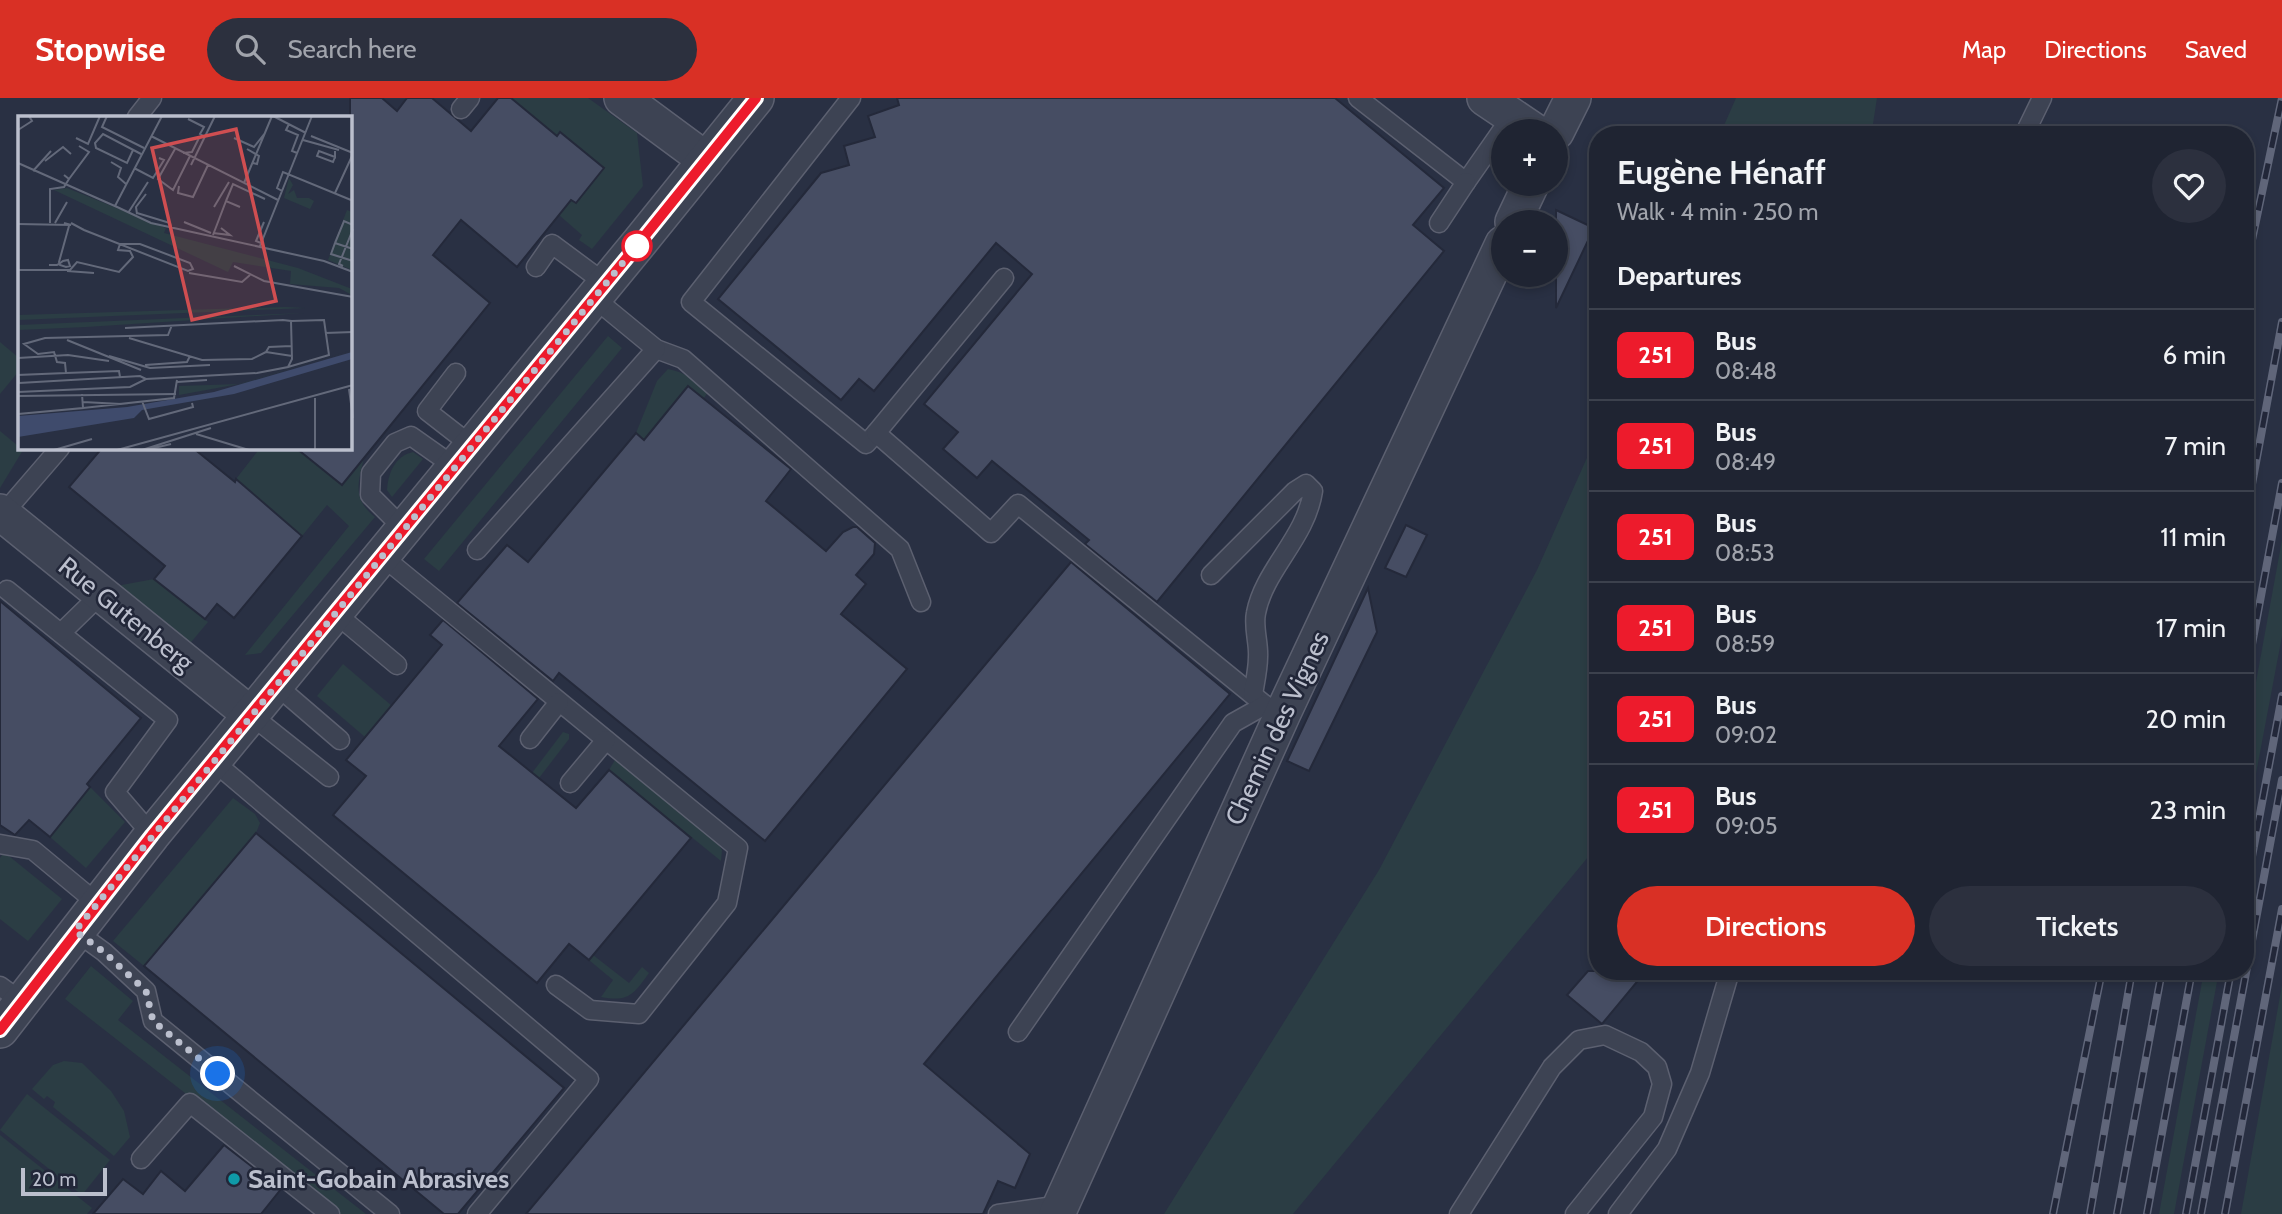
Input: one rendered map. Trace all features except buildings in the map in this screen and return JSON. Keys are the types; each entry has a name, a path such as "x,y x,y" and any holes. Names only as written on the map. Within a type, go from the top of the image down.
{"street":[{"path":"622,98 706,160"},
{"path":"0,1030 11,994 75,931 98,904 756,98"},
{"path":"1562,119 1573,98"},
{"name":"Chemin des Vignes","path":"1059,1210 1267,704 1491,267"},
{"name":"Rue Gutenberg","path":"4,519 102,594 251,715"}],"lane":[{"path":"137,116 152,98"},
{"path":"851,98 691,302 866,444 1004,278"},
{"path":"1358,98 1466,182"},
{"path":"2028,126 2042,98"},
{"path":"1438,223 1510,115"},
{"path":"536,267 552,244 656,349 683,359 900,549 921,602"},
{"path":"477,550 656,349"},
{"path":"456,373 427,411 464,456"},
{"path":"876,433 991,533 1018,504 1267,704"},
{"path":"404,529 370,495 371,473 395,443 411,436 464,456"},
{"path":"4,519 58,450"},
{"path":"1211,575 1295,491 1306,484 1314,491 1304,523 1265,589 1255,615 1258,657 1267,704"},
{"path":"382,556 738,848 727,903 639,1014 590,1010 556,985"},
{"path":"7,590 168,720 115,792 152,835"},
{"path":"61,633 102,594"},
{"path":"335,613 397,664"},
{"path":"276,685 341,740"},
{"path":"530,739 559,702"},
{"path":"1018,1032 1233,723 1267,704"},
{"path":"251,715 329,777"},
{"path":"570,783 606,740"},
{"path":"213,761 589,1080 477,1214"},
{"path":"0,844 33,850 98,904"},
{"path":"75,931 104,952 146,991 153,1021 390,1214"},
{"path":"1618,1214 1667,1149 1700,1073 1727,980"},
{"path":"1459,1214 1552,1067 1579,1040 1605,1035 1641,1052 1657,1067 1662,1084 1653,1117 1575,1214"},
{"path":"141,1159 190,1103 330,1214"},
{"path":"999,1214 1059,1210"}],"shaded area":[{"path":"511,98 588,98 637,133 643,186 592,249 579,240 582,235 559,215 571,200 576,203 604,168 561,132 557,136"},
{"path":"1736,98 1877,98 1872,126 1724,126"},
{"path":"608,336 622,348 439,571 424,559"},
{"path":"0,342 18,357 18,372 0,394"},
{"path":"668,369 680,372 708,392 704,398 688,386 644,440 636,433 657,381"},
{"path":"0,431 18,446 18,450 23,450 0,488"},
{"path":"258,450 298,450 341,485 364,458 359,483 360,497 375,517 261,653 245,655 349,526 327,505 302,536 236,479"},
{"path":"413,452 423,459 392,497 387,490 391,472 401,457"},
{"path":"1589,453 1589,856 1293,1214 1164,1214 1379,870 1537,570"},
{"path":"2282,540 2282,636 2254,784 2254,693"},
{"path":"154,579 208,622 187,647 111,587"},
{"path":"343,664 392,706 365,737 317,696"},
{"path":"563,732 569,734 569,739 539,778 532,773"},
{"path":"615,760 716,840 722,850 721,861 609,770"},
{"path":"90,787 125,822 86,868 50,837"},
{"path":"233,798 255,814 260,823 256,833 144,966 113,941"},
{"path":"4,852 62,899 28,941 0,919 0,858"},
{"path":"593,955 629,983 642,967 649,973 630,995 618,998 601,997 613,980 589,960"},
{"path":"91,966 133,1001 118,1020 366,1214 339,1214 65,999"},
{"path":"2202,980 2217,980 2174,1214 2159,1214"},
{"path":"2282,985 2282,1214 2241,1214"},
{"path":"64,1061 82,1063 111,1091 124,1111 130,1137 114,1156 53,1107 55,1102 47,1096 44,1099 32,1089 53,1065"},
{"path":"27,1094 110,1160 82,1195 0,1130"},
{"path":"0,1135 92,1208 87,1214 0,1214"}],"railway":[{"path":"2254,230 2282,98"},
{"path":"2254,473 2282,322"},
{"path":"2254,634 2282,483"},
{"path":"2254,846 2282,696"},
{"path":"2254,930 2282,780"},
{"path":"2225,1214 2282,909"},
{"path":"2053,1214 2100,980"},
{"path":"2090,1214 2130,980"},
{"path":"2117,1214 2160,980"},
{"path":"2147,1214 2190,980"},
{"path":"2186,1214 2229,980"},
{"path":"2201,1214 2245,980"}],"bus line":[{"name":"251","path":"0,1030 152,835 756,98"}],"place":[{"name":"Saint-Gobain Abrasives","path":"234,1179"}],"route":[{"path":"218,1074 153,1021 146,991 104,952 75,931 639,243 637,246"}]}
